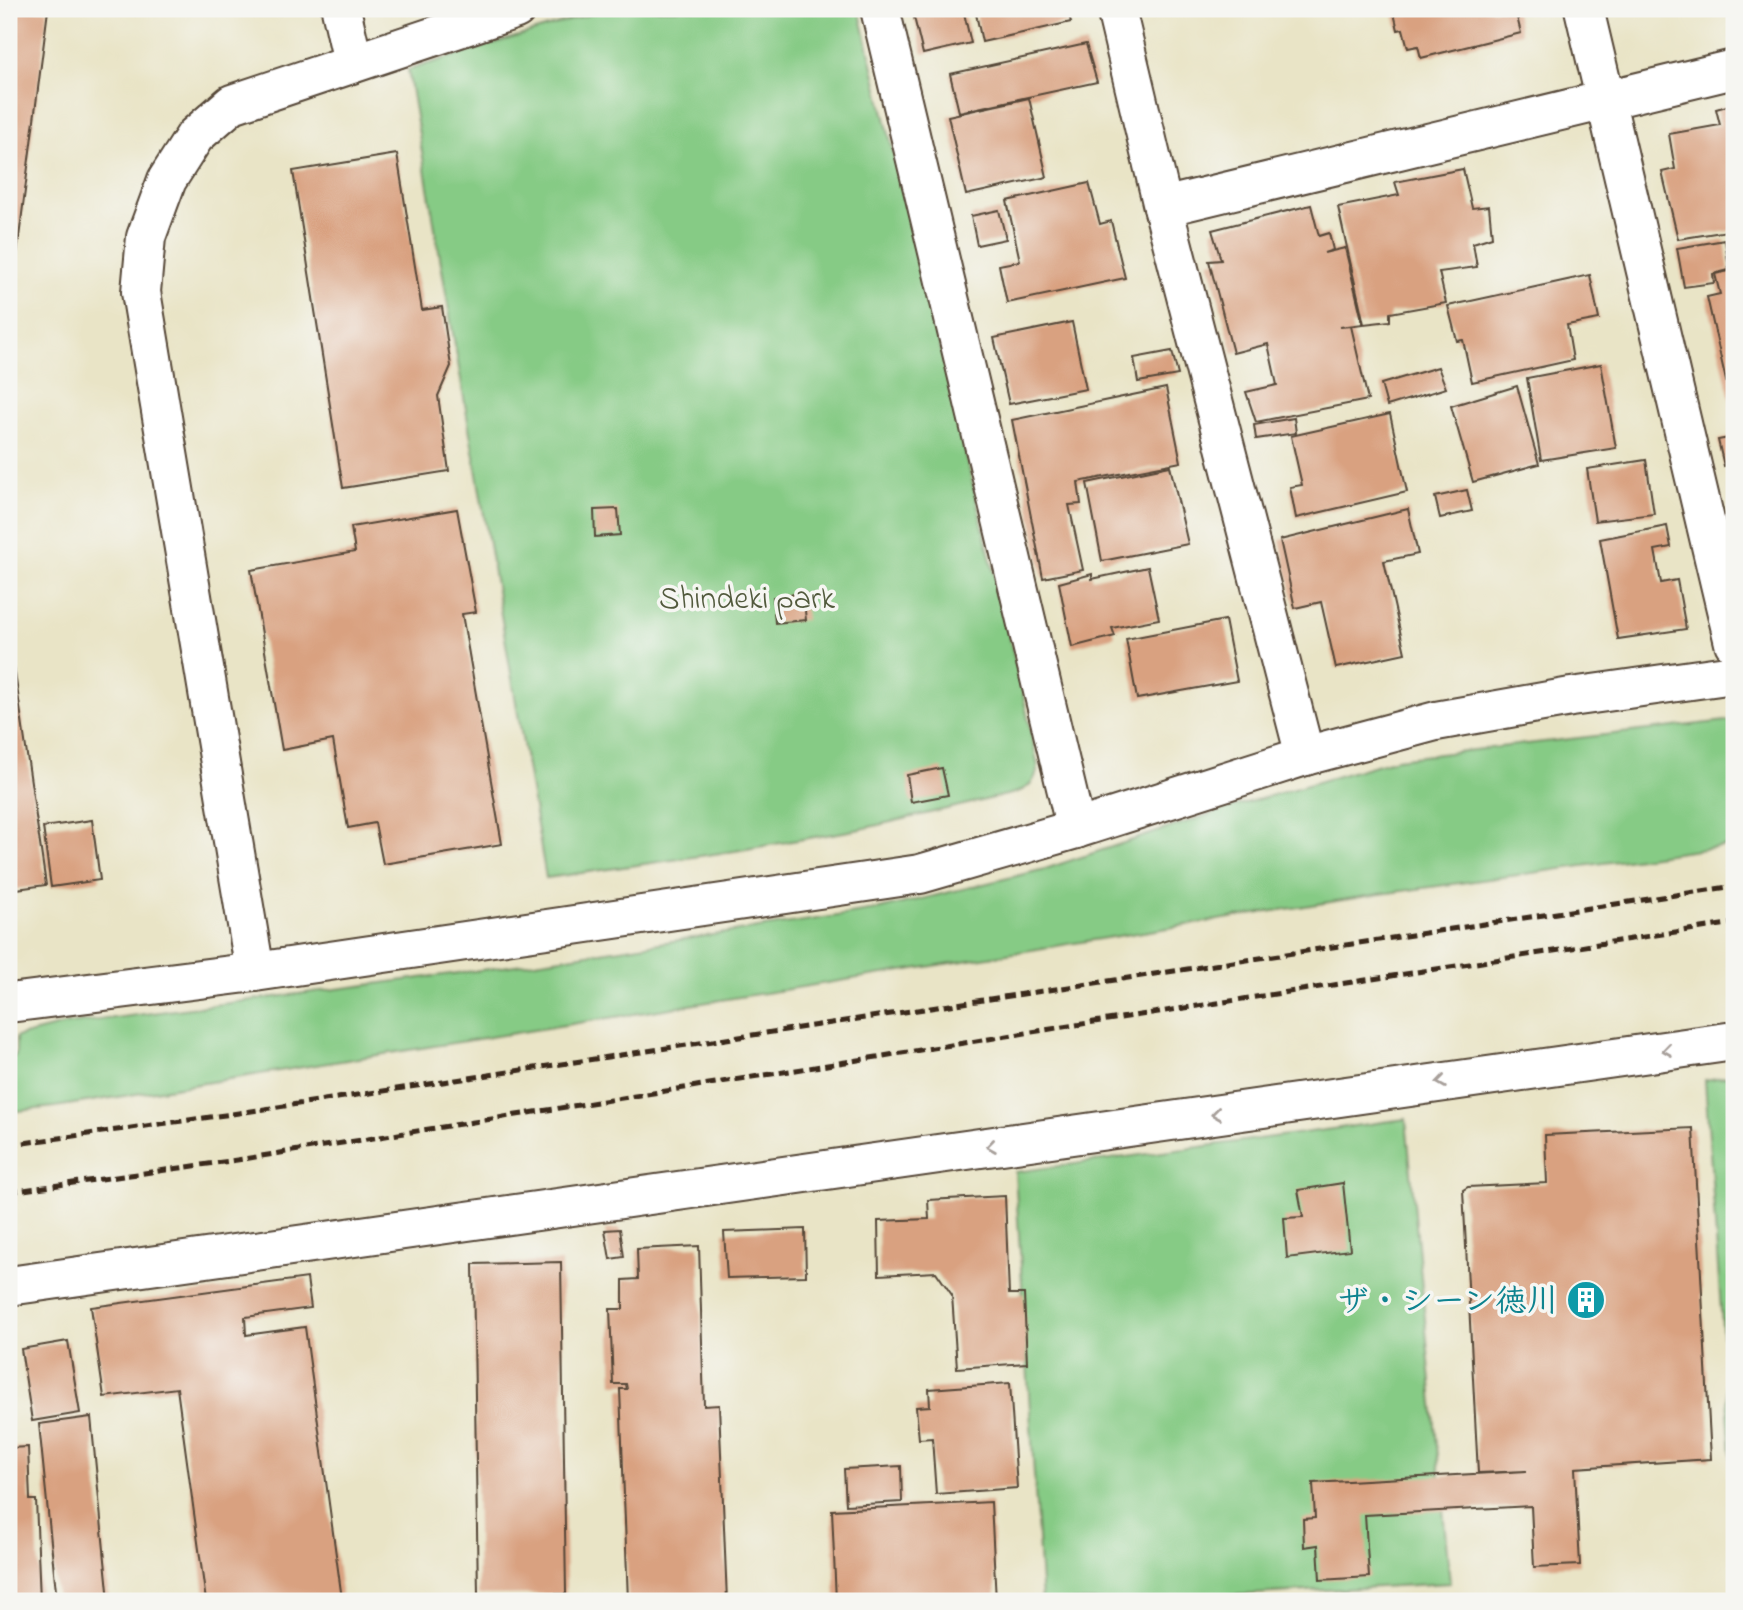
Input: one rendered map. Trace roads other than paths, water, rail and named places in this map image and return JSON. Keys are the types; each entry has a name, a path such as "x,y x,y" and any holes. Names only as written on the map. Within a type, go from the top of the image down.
{"street":[{"path":"341,9 353,62"},
{"path":"255,972 141,292 146,237 167,180 195,135 232,104 516,9"},
{"path":"880,9 1076,829"},
{"path":"1116,9 1163,207 1305,756"},
{"path":"1584,9 1734,643"},
{"path":"1163,207 1734,69"},
{"path":"9,1003 255,972 920,874 1076,829 1305,756 1437,721 1571,697 1734,674"},
{"path":"9,1286 1734,1041"}],"railway":[{"path":"9,1145 232,1114 1734,886"},
{"path":"9,1192 237,1160 1088,1023 1734,923"}],"place":[{"name":"ザ・シーン徳川","path":"1586,1300"}],"park label":[{"name":"Shindeki park","path":"747,597"}]}
